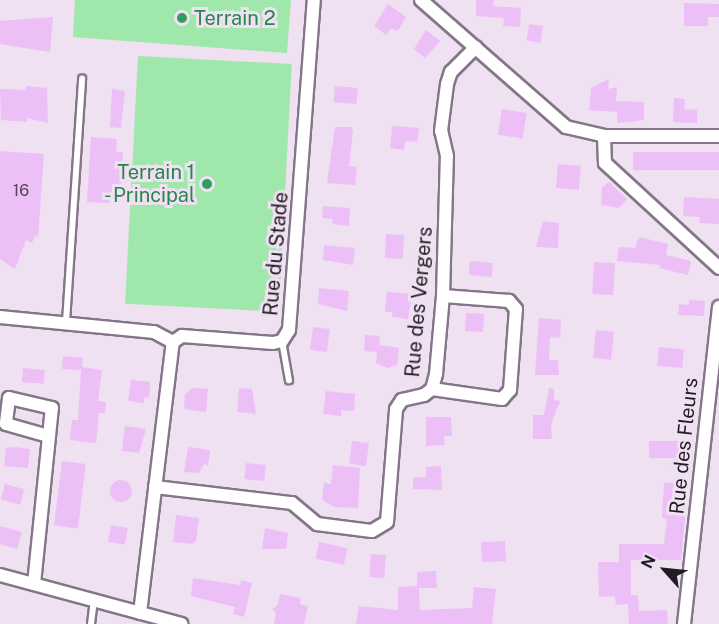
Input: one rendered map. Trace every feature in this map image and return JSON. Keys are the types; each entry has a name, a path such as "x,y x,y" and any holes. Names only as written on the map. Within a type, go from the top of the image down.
{"street":[{"name":"Rue du Stade","path":"173,342 182,336 282,341 289,330 294,297 314,0"},
{"path":"421,0 566,127 604,136 719,136"},
{"name":"Rue des Vergers","path":"155,487 292,503 317,524 372,531 382,527 391,509 396,409 402,400 424,395 432,389 443,296 447,156 441,131 447,84 451,72 476,47"},
{"path":"604,136 605,163 719,268"},
{"path":"432,389 502,399 510,390 516,309 509,301 443,296"},
{"name":"Rue des Fleurs","path":"684,624 719,307"},
{"path":"0,317 153,332 173,342 140,613"},
{"path":"34,584 48,436"},
{"path":"0,575 140,613 163,622 181,624"}],"lane":[{"path":"66,322 82,79"},
{"path":"282,341 289,380"},
{"path":"91,624 94,600"}],"green space":[{"name":"Terrain 2","path":"75,0 291,0 287,53 73,37"},
{"name":"Terrain 1 - Principal","path":"138,56 292,64 279,312 125,304"}],"building":[{"path":"476,0 494,0 493,6 521,8 520,27 503,26 504,18 476,16"},
{"path":"684,3 719,4 719,17 708,17 708,26 684,26"},
{"path":"388,4 406,17 398,31 391,28 386,35 374,26"},
{"path":"53,17 50,52 0,44 0,21"},
{"path":"529,24 543,26 540,43 527,41"},
{"path":"426,30 440,41 425,58 414,49"},
{"path":"609,79 608,89 617,87 616,101 644,102 644,120 617,123 617,112 589,110 591,88"},
{"path":"26,86 47,88 48,123 27,118 27,122 1,120 0,89 25,90"},
{"path":"335,86 358,88 357,104 334,102"},
{"path":"112,89 125,91 121,128 110,127"},
{"path":"674,98 685,99 684,109 697,110 697,123 673,122"},
{"path":"502,109 527,113 523,139 498,135"},
{"path":"392,126 419,128 417,142 405,141 404,150 390,148"},
{"path":"335,127 351,127 353,131 349,166 357,167 355,185 327,183"},
{"path":"91,137 117,139 116,152 123,152 120,198 110,197 109,203 87,202"},
{"path":"0,151 44,154 38,237 35,235 32,243 26,240 15,269 0,259"},
{"path":"633,152 719,152 719,170 633,170"},
{"path":"558,164 581,166 579,190 556,188"},
{"path":"609,182 627,199 619,208 601,205 602,188"},
{"path":"684,197 719,199 719,224 699,223 700,217 683,216"},
{"path":"323,206 350,208 349,226 332,224 333,219 322,218"},
{"path":"543,221 559,223 558,248 536,247"},
{"path":"386,234 404,235 403,259 385,258"},
{"path":"639,237 668,244 666,255 691,261 688,275 659,268 660,265 617,261 619,247 635,248"},
{"path":"324,245 355,248 353,265 323,260"},
{"path":"470,261 493,263 492,277 469,275"},
{"path":"594,262 615,263 613,295 592,294"},
{"path":"319,288 349,291 347,311 318,304"},
{"path":"387,292 412,294 408,319 392,317 392,312 385,312"},
{"path":"689,300 705,301 704,316 678,315 679,304 689,305"},
{"path":"466,313 484,314 483,332 465,331"},
{"path":"539,318 561,320 560,338 550,337 549,360 558,360 559,375 535,375"},
{"path":"313,327 330,329 327,352 310,350"},
{"path":"596,330 614,332 611,360 593,358"},
{"path":"365,335 380,336 379,345 399,348 397,365 387,368 376,363 377,352 364,351"},
{"path":"659,347 684,349 682,368 657,366"},
{"path":"63,356 83,358 82,367 102,370 98,401 106,402 105,413 99,413 96,443 70,440 72,420 78,420 81,370 62,369"},
{"path":"23,368 45,370 44,384 22,382"},
{"path":"131,380 150,382 149,398 144,397 144,403 128,401"},
{"path":"193,388 208,389 206,412 184,409 185,394"},
{"path":"239,388 252,389 256,414 237,412"},
{"path":"549,388 554,389 554,400 560,401 551,424 552,439 533,439 533,415 544,415"},
{"path":"326,391 355,394 354,411 341,410 341,416 323,414"},
{"path":"426,417 451,417 452,436 444,436 445,445 426,446"},
{"path":"125,426 146,429 139,453 122,451"},
{"path":"352,441 369,443 366,466 349,464"},
{"path":"649,441 680,441 680,458 649,458"},
{"path":"188,447 210,450 208,465 204,464 199,473 184,472"},
{"path":"6,448 30,449 28,468 4,466"},
{"path":"62,461 86,464 78,528 54,526"},
{"path":"246,463 266,465 264,481 244,479"},
{"path":"333,465 360,468 358,508 334,507 322,500 324,483 331,484"},
{"path":"441,466 442,490 413,489 413,478 426,477 426,467"},
{"path":"121,480 129,483 132,491 129,499 121,502 113,499 110,491 113,483"},
{"path":"664,482 688,485 681,560 631,560 631,595 638,595 639,611 667,610 668,624 629,624 628,604 616,605 615,596 599,597 598,562 619,562 619,544 664,544 667,519 662,518"},
{"path":"5,484 24,489 20,505 1,499"},
{"path":"176,515 199,518 196,541 193,544 173,542"},
{"path":"111,525 128,528 125,545 108,542"},
{"path":"0,526 22,532 17,549 0,544"},
{"path":"265,528 288,533 286,549 262,549"},
{"path":"505,541 506,561 482,562 481,542"},
{"path":"319,542 347,548 344,565 315,559"},
{"path":"371,554 386,555 384,578 369,577"},
{"path":"436,571 437,588 419,588 420,610 472,608 474,587 496,589 492,624 356,624 359,606 398,610 398,587 417,586 417,572"},
{"path":"193,578 240,585 241,580 252,583 244,617 233,614 235,607 191,596"},
{"path":"280,594 301,598 300,604 308,606 304,624 274,624 276,613 272,609 277,606"}],"place":[{"name":"Terrain 2","path":"182,18"},
{"name":"Terrain 1 - Principal","path":"207,184"}]}
